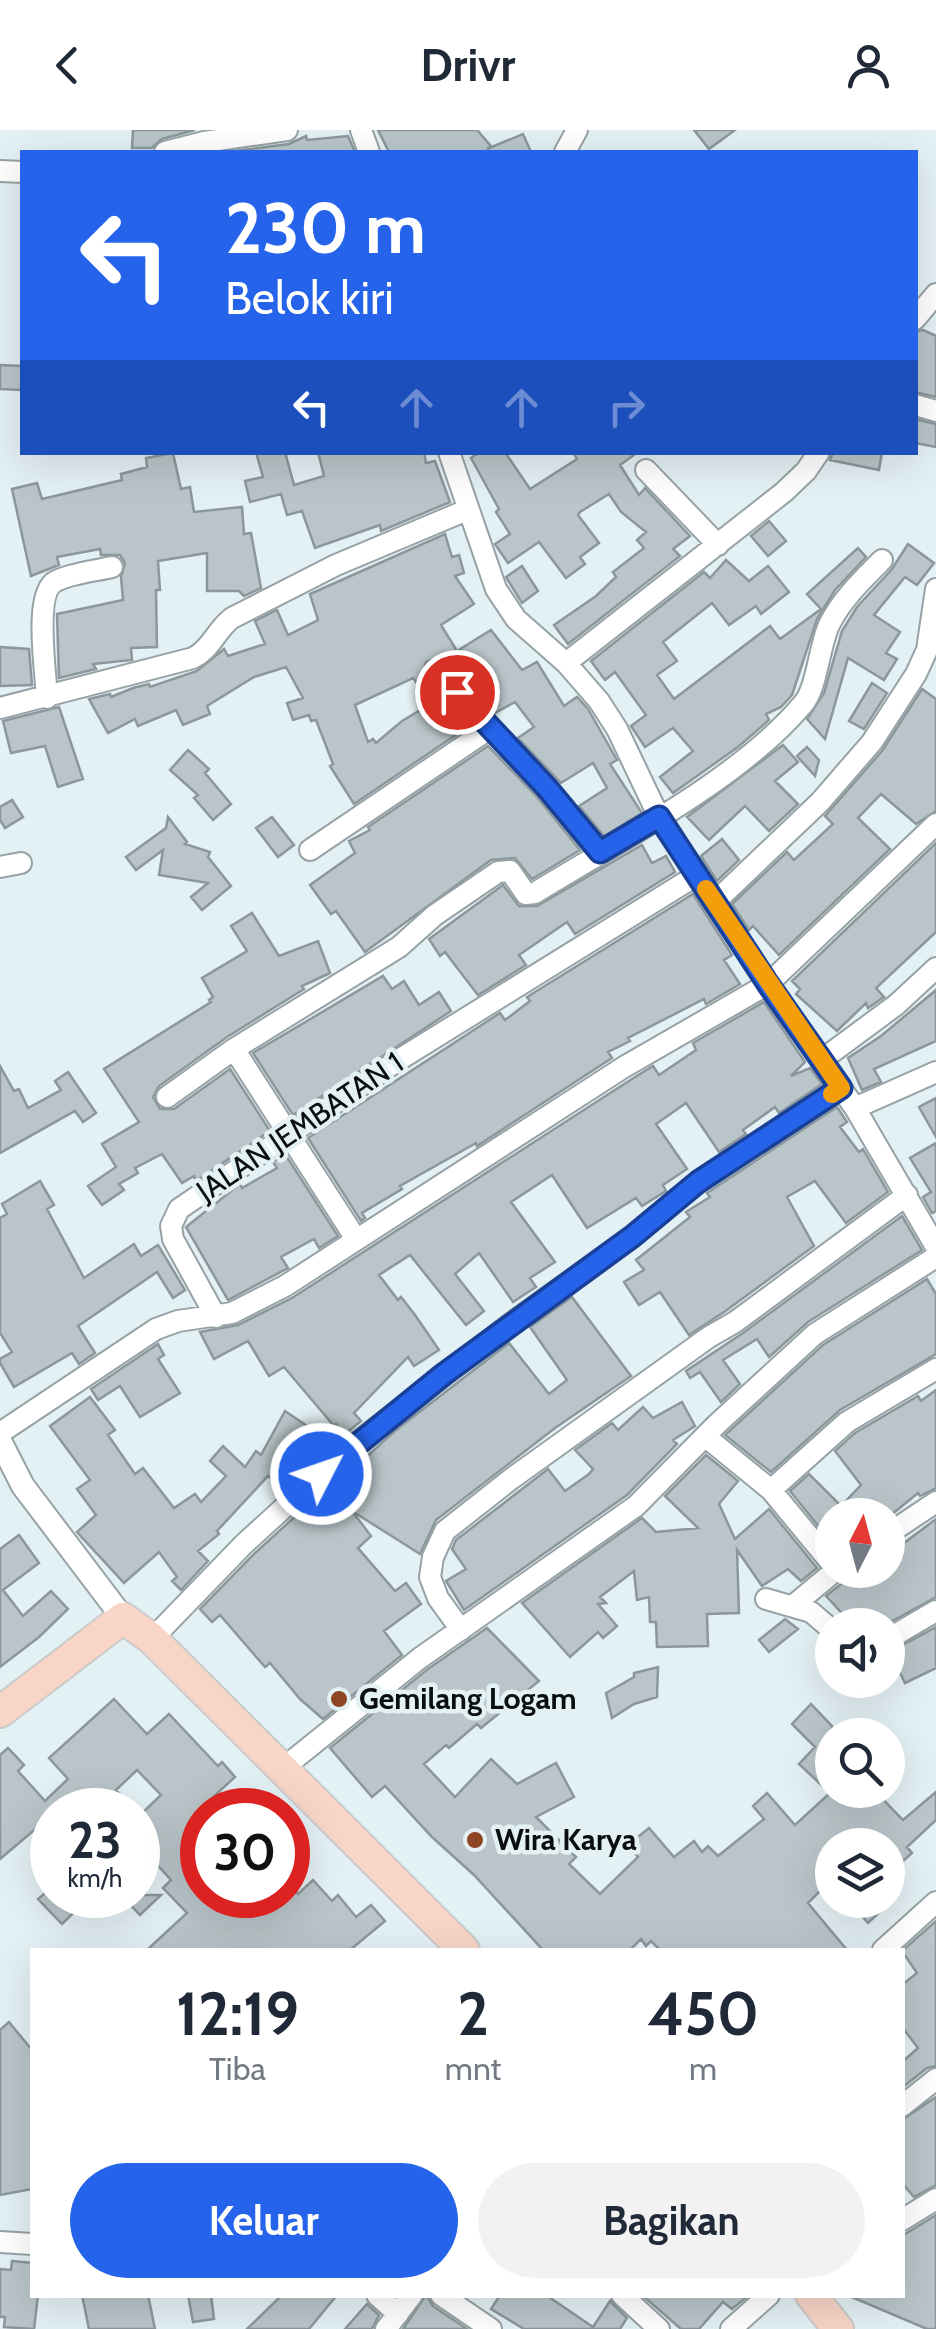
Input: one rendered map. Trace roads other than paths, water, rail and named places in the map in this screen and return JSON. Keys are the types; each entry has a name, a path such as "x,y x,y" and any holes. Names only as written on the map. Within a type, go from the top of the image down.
{"main road":[{"path":"0,1712 123,1618 152,1639 462,1948"},
{"path":"816,2298 838,2329"}],"street":[{"path":"173,150 287,130"},
{"path":"918,315 936,294"},
{"path":"449,455 496,589 516,619 585,682 617,730 659,817 855,1108 936,1247"},
{"path":"566,663 784,492 806,472 817,455"},
{"path":"646,470 718,545"},
{"path":"0,708 193,658 209,647 222,625 232,618 336,565 467,510"},
{"path":"167,1097 234,1049 399,947 435,915 498,872 510,870 526,894 531,894 716,779 777,732 804,703 830,622 857,585 882,560"},
{"path":"47,698 45,591 57,580 112,566"},
{"path":"715,902 820,802 872,742 927,650 936,589"},
{"path":"436,671 547,788 600,852"},
{"path":"310,850 489,730"},
{"path":"0,1433 156,1329 178,1320 216,1317 260,1300 624,1067 768,984 936,824"},
{"name":"JALAN JEMBATAN 1","path":"216,1317 173,1238 173,1217 190,1201 288,1133 697,875"},
{"path":"823,1059 896,1005 936,968"},
{"path":"234,1049 356,1239"},
{"path":"855,1108 936,1072"},
{"path":"152,1639 244,1544 346,1451 513,1322 633,1236 698,1182 841,1088"},
{"path":"461,1630 438,1598 430,1578 432,1557 445,1530 907,1195"},
{"path":"282,1769 461,1630 636,1506 815,1334 936,1256"},
{"path":"771,1490 848,1422 936,1369"},
{"path":"706,1437 771,1490 815,1544"},
{"path":"0,1441 23,1486 123,1618"},
{"path":"905,1523 936,1502"},
{"path":"794,1605 815,1585"},
{"path":"766,1599 794,1605 815,1615"},
{"path":"905,1629 936,1611"},
{"path":"885,1948 936,1902"},
{"path":"905,2104 936,2079"},
{"path":"905,2218 936,2198"},
{"path":"0,2242 30,2244"},
{"path":"380,2298 392,2321 410,2298"},
{"path":"445,2298 491,2329"},
{"path":"625,2298 659,2329"},
{"path":"731,2329 766,2298"}],"place":[{"name":"Gemilang Logam","path":"339,1699"},
{"name":"Wira Karya","path":"475,1840"}]}
